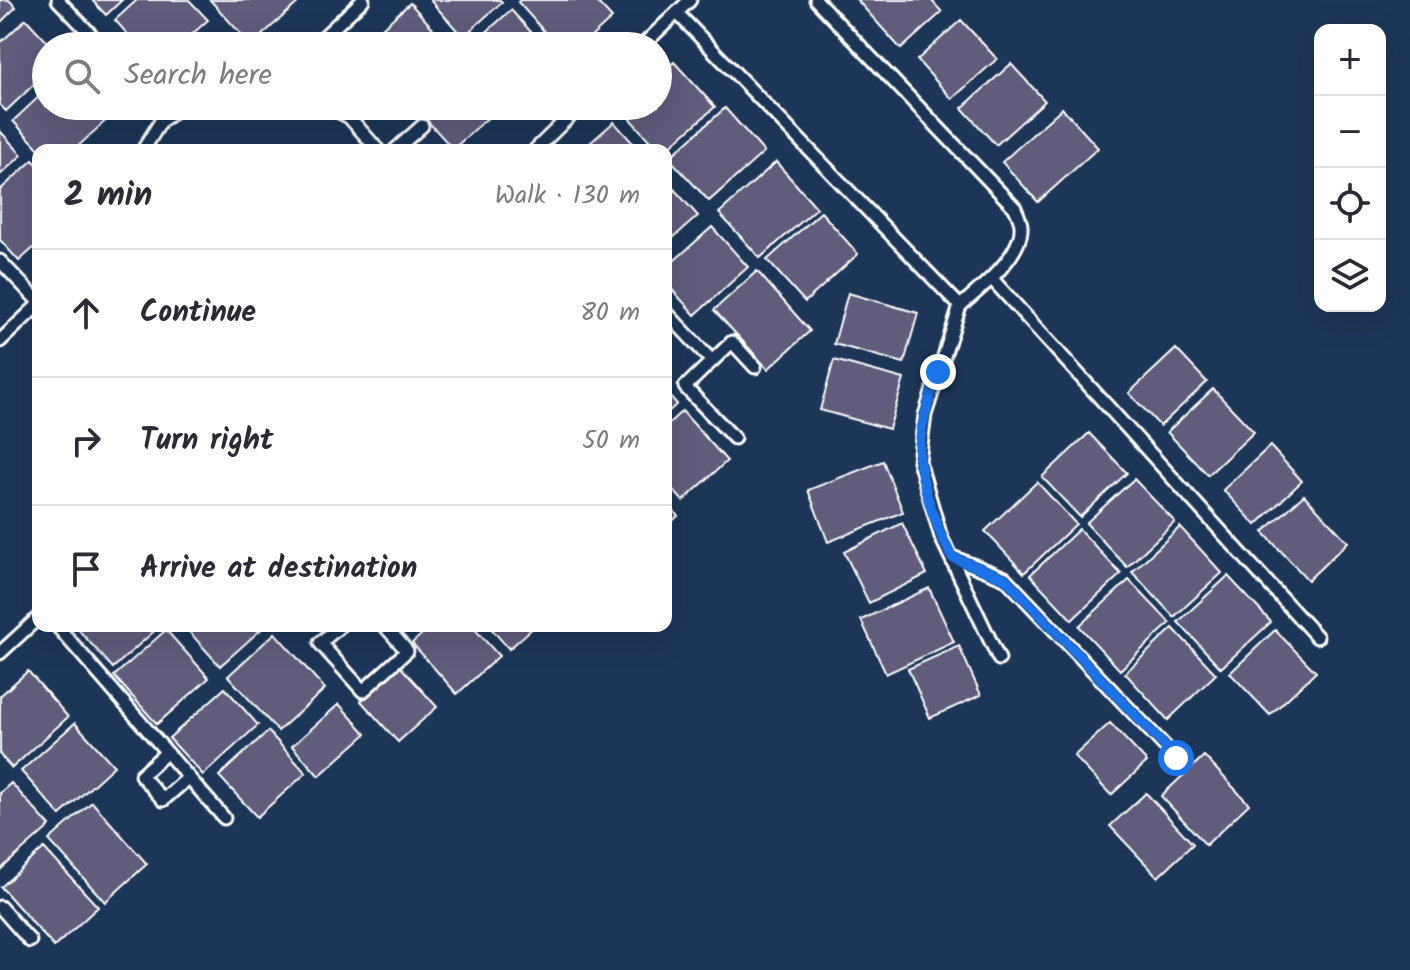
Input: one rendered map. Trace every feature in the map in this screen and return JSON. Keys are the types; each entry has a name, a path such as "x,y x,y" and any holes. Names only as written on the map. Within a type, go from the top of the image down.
{"lane":[{"path":"58,0 89,32"},
{"path":"329,32 363,0"},
{"path":"657,32 690,0"},
{"path":"816,0 1015,208 1021,227 1017,244 992,279 960,306 925,415 919,461 941,537 999,659"},
{"path":"677,13 960,306"},
{"path":"147,144 162,120"},
{"path":"352,120 373,144"},
{"path":"541,144 566,120"},
{"path":"402,144 422,126"},
{"path":"0,261 32,296"},
{"path":"992,279 1317,637"},
{"path":"0,341 32,309"},
{"path":"672,318 712,361"},
{"path":"734,438 685,387 732,342 755,367"},
{"path":"952,557 1005,578 1176,758"},
{"path":"0,653 32,624"},
{"path":"62,632 224,818"},
{"path":"333,632 320,643 363,691 407,651 390,632"},
{"path":"166,753 141,775 163,800 188,778"},
{"path":"0,907 30,941"}],"building":[{"path":"0,0 9,0 16,7 0,23"},
{"path":"92,0 122,0 106,15"},
{"path":"137,0 189,0 208,20 195,32 126,32 115,20"},
{"path":"210,0 301,0 265,32 239,32"},
{"path":"430,0 502,2 469,32 459,32"},
{"path":"595,0 612,18 596,32 545,32 518,2"},
{"path":"857,0 931,0 942,12 901,49"},
{"path":"410,3 436,32 378,32"},
{"path":"511,10 531,32 486,32"},
{"path":"26,19 38,32 32,32 32,86 6,111 0,105 0,43"},
{"path":"961,20 997,59 952,99 917,60"},
{"path":"674,62 715,107 672,145 653,144 631,120 672,120"},
{"path":"1011,64 1045,101 996,145 962,108"},
{"path":"32,103 32,120 107,120 81,144 34,144 13,121"},
{"path":"725,108 764,152 709,201 672,161 672,155"},
{"path":"1062,108 1098,148 1038,202 1002,162"},
{"path":"427,120 485,120 459,144 448,144"},
{"path":"614,122 634,144 589,144"},
{"path":"0,131 22,155 0,175"},
{"path":"32,161 32,249 19,261 0,240 0,190"},
{"path":"776,162 817,208 760,258 719,213"},
{"path":"672,187 698,216 672,239"},
{"path":"821,212 858,254 805,302 767,260"},
{"path":"712,227 748,267 695,315 672,290 672,263"},
{"path":"757,271 810,331 768,369 714,310"},
{"path":"848,293 918,313 904,363 834,344"},
{"path":"1176,349 1207,382 1160,426 1129,393"},
{"path":"834,360 904,379 889,429 820,410"},
{"path":"1213,389 1254,432 1208,475 1167,432"},
{"path":"682,411 727,461 683,501 672,489 672,420"},
{"path":"1089,433 1127,473 1080,517 1042,477"},
{"path":"1270,446 1302,481 1256,525 1223,490"},
{"path":"883,461 903,512 828,542 808,490"},
{"path":"1134,479 1175,522 1127,567 1086,523"},
{"path":"1037,482 1076,524 1024,573 985,531"},
{"path":"1304,495 1348,542 1308,580 1263,532"},
{"path":"902,523 927,574 869,603 844,552"},
{"path":"1180,527 1222,573 1174,617 1132,572"},
{"path":"1079,529 1121,574 1072,620 1030,575"},
{"path":"1228,576 1271,622 1221,668 1178,622"},
{"path":"1129,580 1170,623 1120,670 1079,626"},
{"path":"929,588 954,642 886,674 861,620"},
{"path":"1173,628 1216,674 1168,720 1125,673"},
{"path":"1275,630 1316,672 1270,715 1230,673"},
{"path":"80,632 153,632 113,668"},
{"path":"164,632 168,632 209,678 157,724 114,676"},
{"path":"189,632 258,632 220,666"},
{"path":"424,632 477,632 499,656 457,694 412,643"},
{"path":"494,632 528,632 509,649"},
{"path":"275,633 325,689 278,731 228,676"},
{"path":"959,646 981,695 930,718 908,669"},
{"path":"399,665 437,707 398,742 361,701"},
{"path":"28,671 68,717 12,768 0,755 0,696"},
{"path":"225,688 258,725 203,775 169,738"},
{"path":"339,704 366,734 319,776 292,746"},
{"path":"75,723 114,766 60,815 21,771"},
{"path":"1110,723 1147,762 1111,795 1074,756"},
{"path":"268,731 306,773 257,817 219,776"},
{"path":"1204,756 1249,804 1206,845 1161,796"},
{"path":"11,783 50,826 0,870 0,793"},
{"path":"1146,793 1193,844 1158,877 1110,826"},
{"path":"92,802 147,864 105,902 49,840"},
{"path":"44,848 98,907 54,947 1,887"}],"route":[{"path":"938,372 925,415 919,461 941,537 952,557 1005,578 1176,758"}]}
